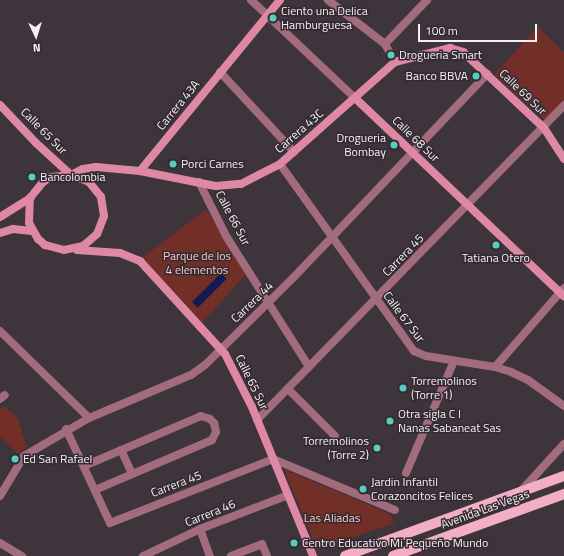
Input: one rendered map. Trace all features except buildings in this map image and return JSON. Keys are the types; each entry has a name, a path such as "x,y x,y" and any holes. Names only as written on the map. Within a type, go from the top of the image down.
{"main road":[{"name":"Avenida Las Vegas","path":"345,556 564,476"},
{"name":"Avenida Las Vegas","path":"393,556 564,494"}],"street":[{"name":"Calle 68 Sur","path":"251,0 562,292"},
{"name":"Carrera 43A","path":"140,171 280,0"},
{"path":"328,0 385,44 395,62"},
{"path":"385,44 426,0"},
{"name":"Calle 69 Sur","path":"395,62 457,49 487,74 544,128 564,159"},
{"name":"Carrera 43C","path":"140,171 216,186 241,184 280,164 395,62"},
{"path":"220,72 294,152"},
{"name":"Carrera 44","path":"0,496 24,456 66,429 191,375 220,350 334,236 487,74"},
{"name":"Calle 65 Sur","path":"0,105 36,143 71,175"},
{"name":"Carrera 45","path":"257,420 544,128 564,105"},
{"name":"Calle 67 Sur","path":"280,164 334,236 376,299 414,351 419,355 495,367 528,380 564,406"},
{"path":"71,175 83,169 96,167 140,171"},
{"path":"0,217 30,198 42,182 61,174 71,175 89,182 96,189 104,211 97,234 91,241 74,250 64,250 46,245 32,231 27,214 30,198"},
{"name":"Calle 66 Sur","path":"199,182 226,236 269,301 309,367"},
{"path":"0,233 13,229 32,231"},
{"name":"Calle 65 Sur","path":"74,250 120,253 140,261 227,358 257,420 313,556"},
{"path":"495,367 562,292"},
{"path":"0,331 89,418"},
{"path":"406,473 454,360"},
{"path":"288,389 335,436"},
{"path":"66,429 95,490 212,440 215,436 214,423 206,417 201,416 84,466"},
{"path":"520,492 564,444"},
{"path":"121,450 132,474"},
{"path":"273,459 395,510"},
{"name":"Carrera 45","path":"95,490 110,523 273,459"},
{"name":"Carrera 46","path":"142,556 200,529 288,495"},
{"path":"200,529 210,556"},
{"path":"0,543 22,556"},
{"path":"231,556 262,544 267,556"}],"green space":[{"path":"538,27 564,52 564,100 545,121 494,74"},
{"name":"Parque de los 4 elementos","path":"206,209 247,273 202,323 142,258"},
{"path":"4,406 17,417 27,447 18,454 0,437 0,409"},
{"name":"Las Aliadas","path":"284,469 390,514 394,523 317,550"}],"shaded area":[{"path":"221,273 227,279 198,308 192,302"}],"place":[{"name":"Ciento una Delica Hamburguesa","path":"273,18"},
{"name":"Drogueria Smart","path":"391,55"},
{"name":"Banco BBVA","path":"476,76"},
{"name":"Drogueria Bombay","path":"394,145"},
{"name":"Porci Carnes","path":"173,164"},
{"name":"Bancolombia","path":"32,177"},
{"name":"Tatiana Otero","path":"496,245"},
{"name":"Torremolinos (Torre 1)","path":"403,388"},
{"name":"Otra sigla C I Nanas Sabaneat Sas","path":"390,421"},
{"name":"Torremolinos (Torre 2)","path":"377,448"},
{"name":"Ed San Rafael","path":"15,459"},
{"name":"Jardin Infantil Corazoncitos Felices","path":"363,489"},
{"name":"Centro Educativo Mi Pequeño Mundo","path":"294,543"}]}
